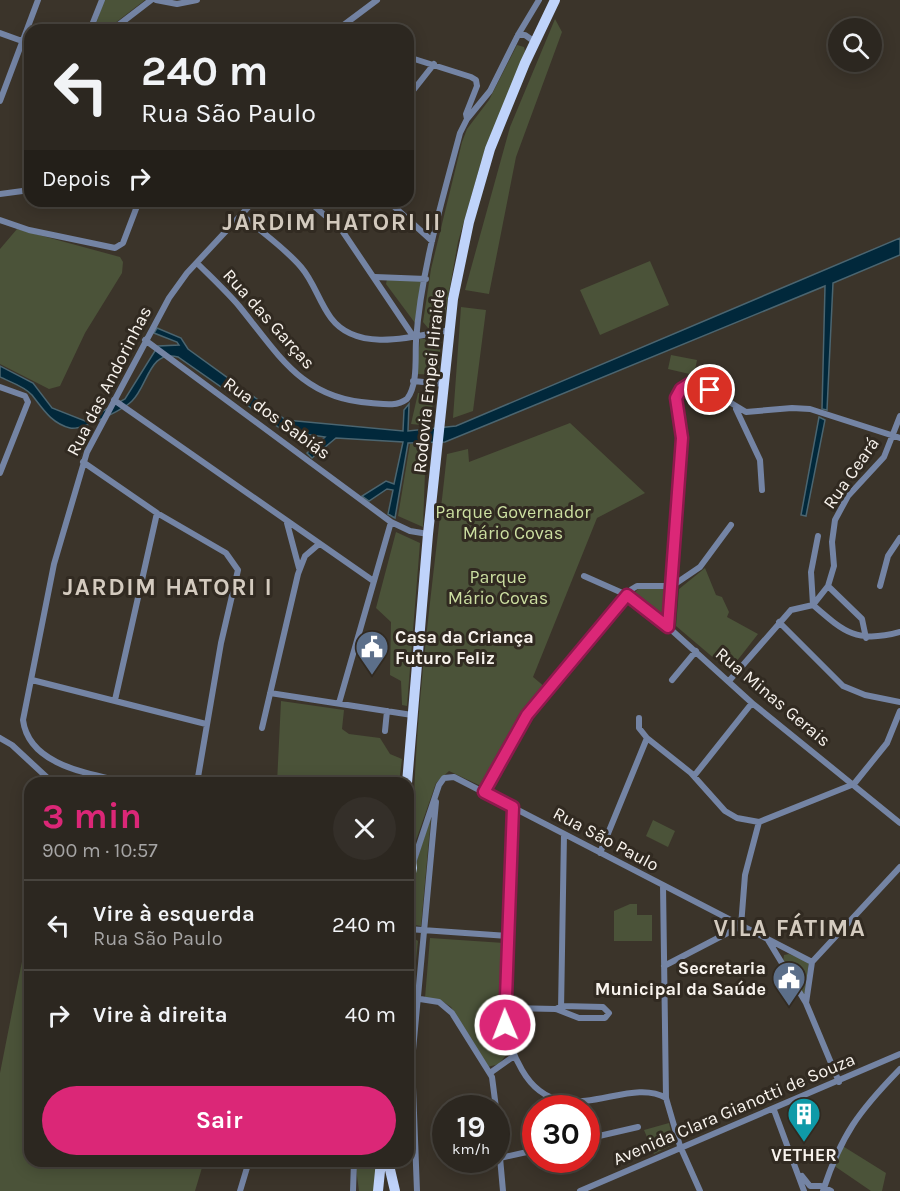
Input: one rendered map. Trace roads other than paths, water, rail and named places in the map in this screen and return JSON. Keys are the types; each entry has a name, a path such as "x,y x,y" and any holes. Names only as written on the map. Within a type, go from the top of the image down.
{"main road":[{"name":"Rodovia Empei Hiraide","path":"407,777 448,330 460,265 481,181 499,126 555,0"},
{"path":"378,1191 380,1167"},
{"path":"390,1167 396,1191"}],"street":[{"path":"29,24 38,0"},
{"path":"92,24 102,0"},
{"path":"120,24 151,0"},
{"path":"156,0 177,4 197,0"},
{"path":"345,24 377,0"},
{"path":"444,384 413,381 415,336 432,240 460,134 467,119 492,87 518,35 539,0"},
{"path":"0,33 22,41"},
{"path":"518,35 525,35 535,42"},
{"path":"0,101 2,90 24,36"},
{"path":"414,59 474,79 477,86 466,114 467,119"},
{"path":"414,90 434,64"},
{"path":"477,86 492,87"},
{"path":"0,194 24,191"},
{"path":"0,220 29,231 115,249 123,243 137,207"},
{"name":"Rua das Andorinhas","path":"106,777 67,767 46,756 27,737 23,720 54,564 83,462 145,340 174,291 249,207"},
{"path":"315,207 341,229 415,336"},
{"path":"395,207 432,240"},
{"path":"242,215 302,268 331,319 345,331 381,339 448,330"},
{"name":"Rua das Garças","path":"197,263 238,305 292,371 315,389 344,400 392,404 407,399 413,381"},
{"path":"375,277 426,279"},
{"name":"Rua dos Sabiás","path":"145,340 391,522 410,531 428,534"},
{"path":"668,627 682,438 676,398 685,385 695,384 710,390 736,408 752,413 792,408 810,410 897,437"},
{"path":"0,387 27,398 27,405 0,473"},
{"path":"114,400 287,523 372,580"},
{"path":"736,408 760,460 762,490"},
{"name":"Rua Ceará","path":"813,605 828,586 833,572 832,542 835,520 848,496 877,467 897,437 900,416"},
{"path":"83,462 158,513 226,553 236,565 238,581 222,636 198,777"},
{"path":"115,700 158,513"},
{"path":"339,703 372,580 391,522"},
{"path":"287,523 295,545 298,574"},
{"path":"484,792 522,722 627,595 637,586 672,585 700,567 731,525"},
{"path":"818,536 811,572 813,605 847,632 866,638 900,632"},
{"path":"880,586 888,556 900,538"},
{"path":"262,728 298,574 305,556 319,544"},
{"name":"Rua Minas Gerais","path":"584,576 627,595 668,627 752,703 900,823"},
{"path":"828,586 862,619 866,638"},
{"path":"729,681 792,610 813,605"},
{"path":"779,622 843,686 857,692 900,702"},
{"path":"672,680 696,651"},
{"path":"32,680 206,724"},
{"path":"270,693 412,715"},
{"path":"694,776 752,703"},
{"path":"385,731 387,711"},
{"path":"639,718 639,728 647,738 694,776 729,814 747,821 759,822 854,784 887,743 900,711"},
{"path":"0,738 12,745 47,777"},
{"path":"600,852 647,738"},
{"name":"Rua São Paulo","path":"437,792 441,781 448,777 484,792 812,962"},
{"path":"414,862 437,792"},
{"path":"414,1046 437,792"},
{"path":"513,807 504,1008 506,1034 514,1056 530,1082 548,1095 562,1101 576,1102 651,1092 666,1098"},
{"path":"664,966 741,926 745,875 759,822"},
{"path":"560,1008 564,834"},
{"path":"806,1003 812,962 900,867"},
{"path":"663,885 666,1098 680,1146 700,1191"},
{"path":"414,929 508,936"},
{"path":"768,940 806,1003 839,1082"},
{"path":"781,961 785,952 798,955"},
{"path":"420,999 439,1002 449,1008 494,1080 495,1095"},
{"path":"504,1008 603,1007 609,1013 604,1018 581,1018 560,1008"},
{"name":"Avenida Clara Gianotti de Souza","path":"580,1191 597,1188 680,1146 774,1110 900,1054"},
{"path":"490,1073 514,1056"},
{"path":"798,1171 810,1186 824,1188 850,1125 900,1069"},
{"path":"774,1110 804,1191"},
{"path":"414,1113 417,1191"},
{"path":"600,1135 638,1127"},
{"path":"240,1191 247,1167"},
{"path":"353,1191 354,1167"},
{"path":"501,1173 503,1191"}],"water":[{"path":"900,238 900,255 833,283 827,410 822,409 825,286 445,442 408,443 395,518 388,514 393,490 387,489 369,501 362,496 386,481 394,484 403,442 336,438 312,458 307,453 325,437 284,431 178,357 168,356 155,363 137,394 127,405 102,419 75,428 58,423 48,415 29,392 0,377 0,366 33,383 52,408 85,421 125,399 158,346 179,345 177,342 154,333 157,328 181,338 188,349 286,420 403,431 404,410 409,404 408,431 456,426"},
{"path":"819,417 825,420 806,516 801,515"}],"place":[{"name":"Casa da Criança Futuro Feliz","path":"372,676"},
{"name":"Secretaria Municipal da Saúde","path":"789,1007"},
{"name":"VETHER","path":"804,1143"}],"district":[{"name":"JARDIM HATORI II","path":"332,222"},
{"name":"JARDIM HATORI I","path":"168,587"},
{"name":"VILA FÁTIMA","path":"790,928"}],"park label":[{"name":"Parque Governador Mário Covas","path":"513,522"},
{"name":"Parque Mário Covas","path":"498,587"}]}
